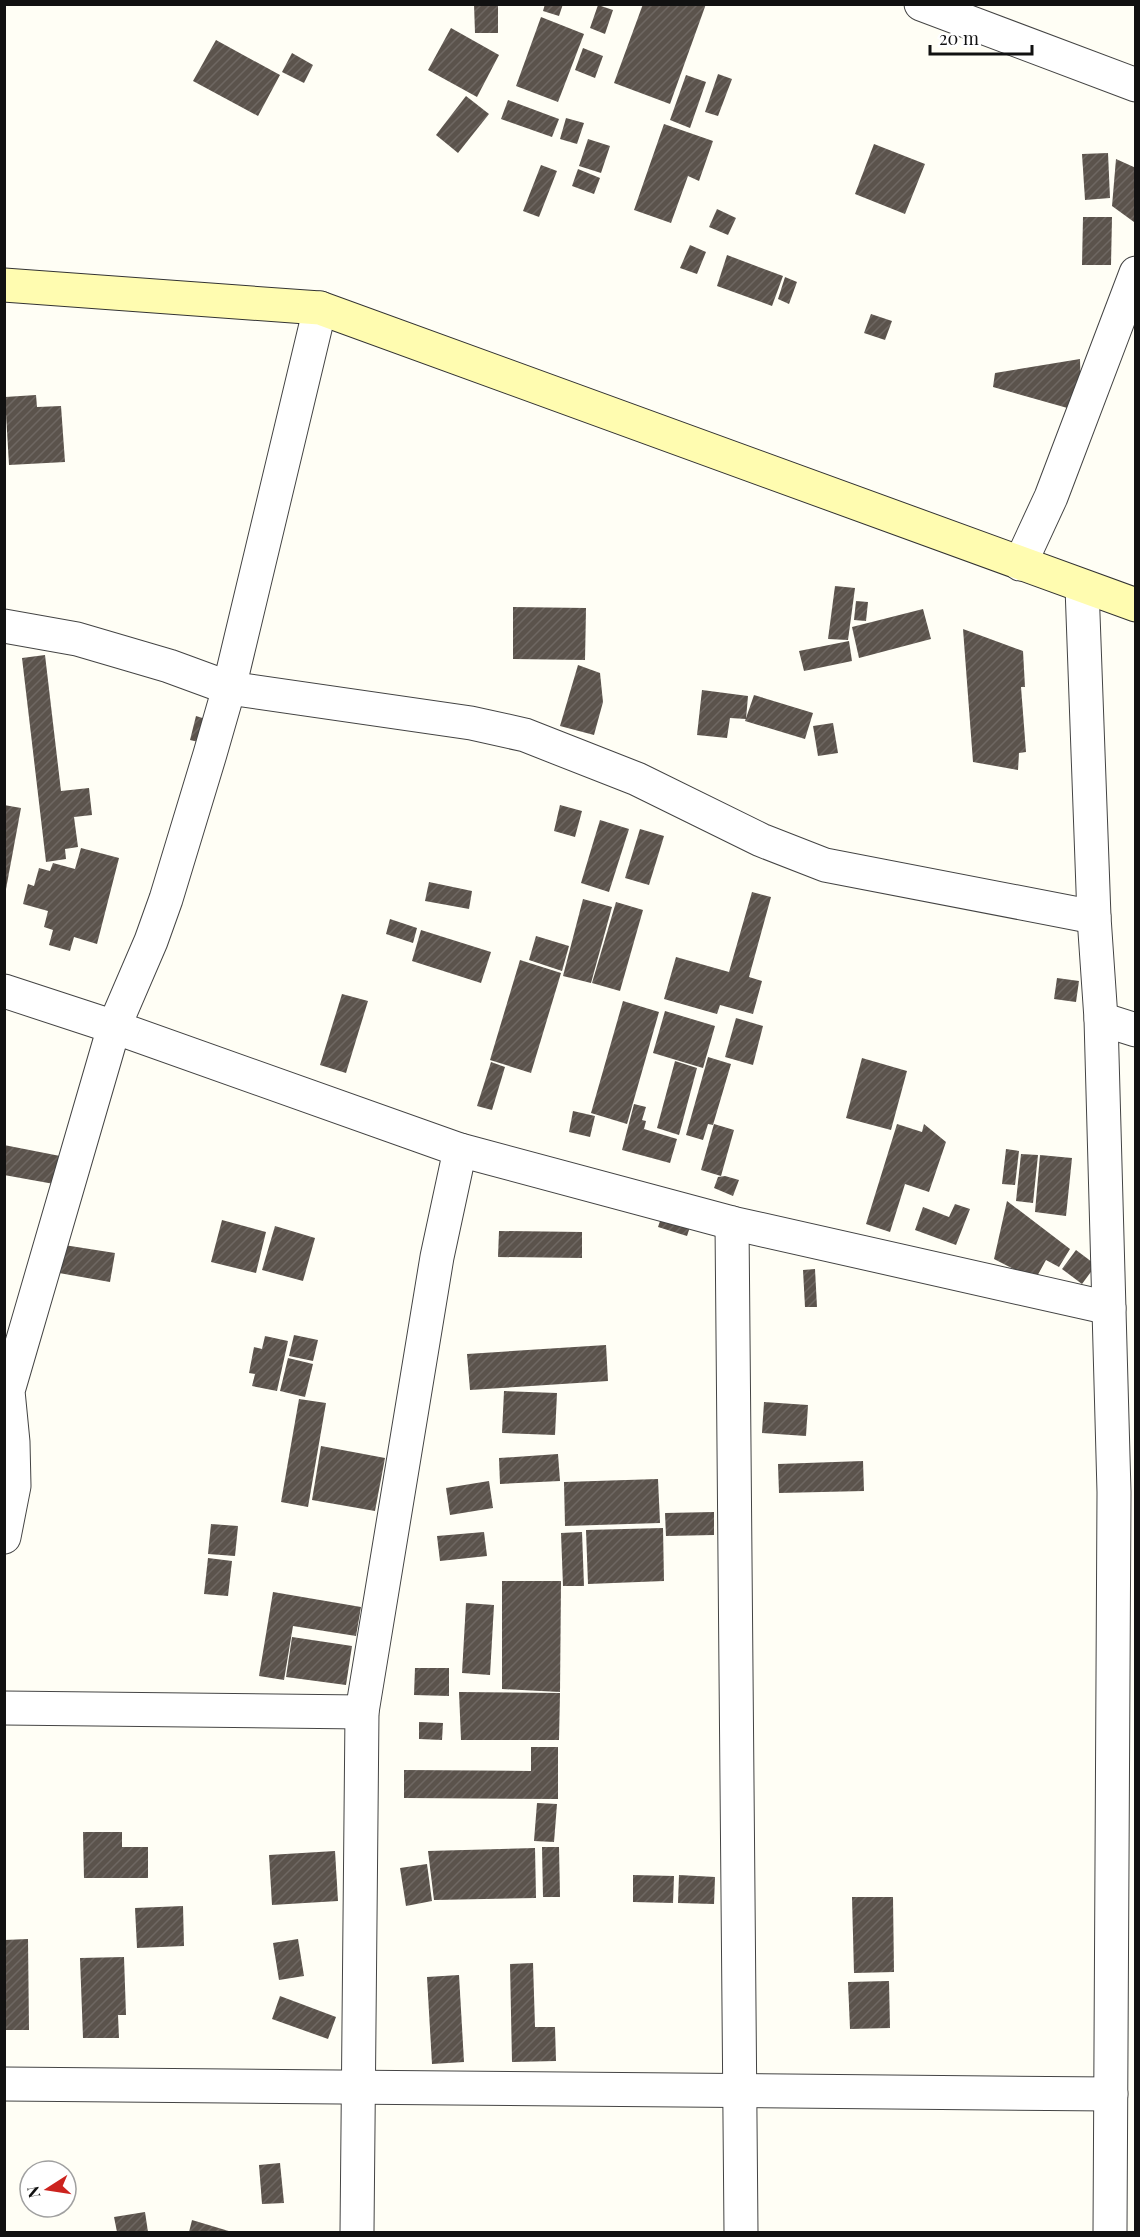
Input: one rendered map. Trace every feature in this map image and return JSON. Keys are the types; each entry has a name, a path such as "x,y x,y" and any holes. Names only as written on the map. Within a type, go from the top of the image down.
{"street":[{"path":"921,4 1136,85"},
{"path":"1020,564 1051,497 1136,273"},
{"path":"4,285 320,308 1136,605"},
{"path":"4,1537 14,1486 14,1442 8,1391 114,1027 151,941 166,899 229,688 320,308"},
{"path":"1082,587 1094,917 1101,1019 1109,1308 1125,1492 1110,2232"},
{"path":"4,626 77,639 169,666 229,688 471,723 525,735 637,779 761,840 825,865 1094,917"},
{"path":"4,991 114,1027 460,1150 732,1223 1109,1308"},
{"path":"1101,1019 1136,1030"},
{"path":"357,2232 362,1712 437,1257 460,1150"},
{"path":"732,1223 741,2232"},
{"path":"4,1708 362,1712"},
{"path":"4,2084 1111,2094"}],"building":[{"path":"474,4 498,4 498,33 475,33"},
{"path":"545,4 563,4 559,16 543,11"},
{"path":"643,4 706,4 670,104 614,83"},
{"path":"598,5 613,10 605,34 590,28"},
{"path":"541,17 584,34 558,102 516,86"},
{"path":"451,28 499,55 477,97 428,70"},
{"path":"216,40 280,75 258,116 193,81"},
{"path":"583,48 603,56 595,78 575,70"},
{"path":"292,53 313,65 304,83 282,72"},
{"path":"718,74 732,79 718,116 705,112"},
{"path":"686,75 706,82 690,128 670,120"},
{"path":"466,96 489,114 458,153 436,135"},
{"path":"508,100 559,119 552,137 501,119"},
{"path":"566,118 584,123 577,144 560,139"},
{"path":"664,124 713,141 699,181 688,176 671,223 634,210"},
{"path":"588,139 610,146 601,173 579,166"},
{"path":"874,144 925,164 905,214 855,194"},
{"path":"1108,153 1110,198 1085,200 1082,154"},
{"path":"1116,159 1136,168 1136,218 1134,222 1112,206"},
{"path":"541,165 557,171 539,217 523,211"},
{"path":"578,169 600,178 594,194 572,186"},
{"path":"717,209 736,218 728,235 709,227"},
{"path":"1083,217 1112,217 1111,265 1082,265"},
{"path":"690,245 706,252 697,274 680,268"},
{"path":"727,255 783,276 772,306 717,286"},
{"path":"785,277 797,282 789,304 778,299"},
{"path":"871,314 892,321 885,340 864,333"},
{"path":"1080,359 1081,398 1071,409 993,387 995,373"},
{"path":"36,395 37,407 61,406 65,462 9,465 5,397"},
{"path":"835,586 855,588 848,640 828,639"},
{"path":"856,601 868,602 866,621 854,620"},
{"path":"513,607 586,608 585,660 513,659"},
{"path":"923,609 931,639 859,658 852,627"},
{"path":"963,629 1023,651 1025,687 1021,687 1026,752 1019,753 1018,770 973,762"},
{"path":"849,641 852,661 804,671 799,651"},
{"path":"45,655 61,791 89,788 92,815 74,817 78,847 65,849 66,859 46,862 22,658"},
{"path":"578,665 600,673 603,702 594,735 560,726"},
{"path":"702,690 748,696 746,719 730,718 727,738 697,735"},
{"path":"754,695 813,713 805,739 745,721"},
{"path":"196,716 209,720 203,743 190,740"},
{"path":"833,723 838,753 818,756 813,726"},
{"path":"4,805 21,808 6,889 4,889"},
{"path":"560,805 582,811 575,837 554,831"},
{"path":"600,820 629,829 609,892 581,883"},
{"path":"640,829 664,836 649,885 625,878"},
{"path":"81,848 119,858 97,944 74,937 70,951 49,945 53,930 44,927 48,911 23,904 28,884 34,886 39,868 50,871 53,863 75,869"},
{"path":"429,882 472,891 469,909 425,901"},
{"path":"752,892 771,897 749,977 762,981 753,1014 720,1005 717,1014 664,999 676,957 729,972"},
{"path":"583,899 612,907 591,983 563,976"},
{"path":"616,902 643,910 620,991 592,983"},
{"path":"390,919 417,928 413,943 386,934"},
{"path":"421,930 491,952 481,983 412,961"},
{"path":"536,936 569,946 562,971 529,960"},
{"path":"520,960 561,973 531,1073 490,1060"},
{"path":"1057,978 1079,981 1076,1002 1054,999"},
{"path":"342,994 368,1001 346,1073 320,1065"},
{"path":"623,1001 659,1012 627,1124 591,1113"},
{"path":"665,1011 715,1026 703,1068 653,1053"},
{"path":"736,1018 763,1026 753,1065 725,1057"},
{"path":"708,1057 731,1064 713,1125 708,1124 703,1140 686,1135"},
{"path":"862,1058 907,1071 891,1130 846,1118"},
{"path":"675,1061 697,1068 679,1135 657,1128"},
{"path":"491,1062 505,1067 492,1110 477,1106"},
{"path":"634,1104 646,1107 642,1120 646,1121 644,1129 677,1139 670,1163 622,1150"},
{"path":"573,1111 595,1116 590,1137 569,1132"},
{"path":"714,1124 734,1130 721,1176 701,1170"},
{"path":"897,1124 922,1132 924,1124 946,1142 929,1192 905,1184 890,1232 866,1224"},
{"path":"4,1145 60,1156 54,1184 4,1175"},
{"path":"1006,1149 1019,1151 1015,1185 1002,1184"},
{"path":"1021,1154 1038,1155 1033,1203 1016,1201"},
{"path":"1040,1155 1072,1158 1066,1216 1035,1212"},
{"path":"725,1176 739,1180 733,1196 714,1188 718,1177"},
{"path":"1007,1201 1070,1249 1059,1267 1046,1260 1035,1280 994,1259"},
{"path":"955,1204 970,1209 956,1245 915,1230 923,1207 949,1217"},
{"path":"663,1212 692,1221 687,1236 658,1227"},
{"path":"222,1220 266,1232 256,1273 211,1262"},
{"path":"275,1226 315,1238 303,1281 262,1270"},
{"path":"499,1231 582,1232 582,1258 498,1257"},
{"path":"64,1245 115,1253 110,1282 59,1273"},
{"path":"1076,1250 1096,1265 1082,1284 1062,1269"},
{"path":"815,1269 817,1307 805,1307 803,1270"},
{"path":"294,1335 318,1340 313,1361 289,1356"},
{"path":"265,1336 288,1341 277,1391 252,1386 255,1374 249,1373 254,1347 262,1349"},
{"path":"606,1345 608,1381 470,1390 467,1354"},
{"path":"288,1358 313,1364 305,1397 280,1391"},
{"path":"504,1391 557,1393 555,1435 502,1433"},
{"path":"299,1399 326,1403 308,1507 281,1502"},
{"path":"764,1402 808,1405 806,1436 762,1433"},
{"path":"321,1446 385,1458 375,1511 312,1500"},
{"path":"558,1454 560,1481 500,1484 499,1458"},
{"path":"863,1461 864,1491 779,1493 778,1464"},
{"path":"658,1479 660,1523 565,1526 564,1482"},
{"path":"489,1481 493,1508 450,1515 446,1488"},
{"path":"714,1512 714,1535 666,1536 665,1513"},
{"path":"211,1524 238,1526 235,1556 208,1554"},
{"path":"663,1528 664,1581 588,1584 586,1530"},
{"path":"484,1532 487,1556 440,1561 437,1536"},
{"path":"582,1532 584,1586 563,1586 561,1533"},
{"path":"208,1558 232,1561 228,1596 204,1594"},
{"path":"502,1581 561,1581 560,1692 502,1689"},
{"path":"273,1592 361,1607 356,1636 293,1626 284,1680 259,1676"},
{"path":"466,1603 494,1605 490,1675 462,1673"},
{"path":"292,1637 352,1646 346,1685 286,1677"},
{"path":"415,1668 449,1668 449,1696 414,1695"},
{"path":"459,1692 560,1693 559,1740 461,1740"},
{"path":"419,1722 443,1723 442,1740 419,1739"},
{"path":"531,1747 558,1747 558,1799 404,1798 404,1770 531,1771"},
{"path":"537,1803 557,1804 554,1842 534,1841"},
{"path":"83,1832 122,1832 122,1847 148,1847 148,1878 84,1878"},
{"path":"542,1847 559,1847 560,1897 543,1897"},
{"path":"535,1848 536,1898 434,1900 428,1851"},
{"path":"335,1851 338,1901 272,1905 269,1855"},
{"path":"427,1864 432,1901 406,1906 400,1868"},
{"path":"633,1875 674,1876 673,1903 633,1902"},
{"path":"679,1875 715,1877 714,1904 678,1903"},
{"path":"852,1897 893,1897 894,1972 854,1973"},
{"path":"183,1906 184,1946 137,1948 135,1908"},
{"path":"28,1939 29,2030 4,2030 4,1940"},
{"path":"298,1939 304,1976 279,1980 273,1943"},
{"path":"124,1957 126,2015 118,2015 119,2038 83,2038 80,1958"},
{"path":"533,1963 535,2027 555,2027 556,2061 512,2062 510,1964"},
{"path":"459,1975 464,2062 432,2064 427,1977"},
{"path":"889,1981 890,2028 850,2029 848,1982"},
{"path":"280,1996 336,2017 328,2039 272,2019"},
{"path":"280,2163 284,2203 262,2204 259,2165"},
{"path":"145,2212 148,2232 117,2232 114,2217"},
{"path":"192,2220 232,2232 189,2232"}]}
